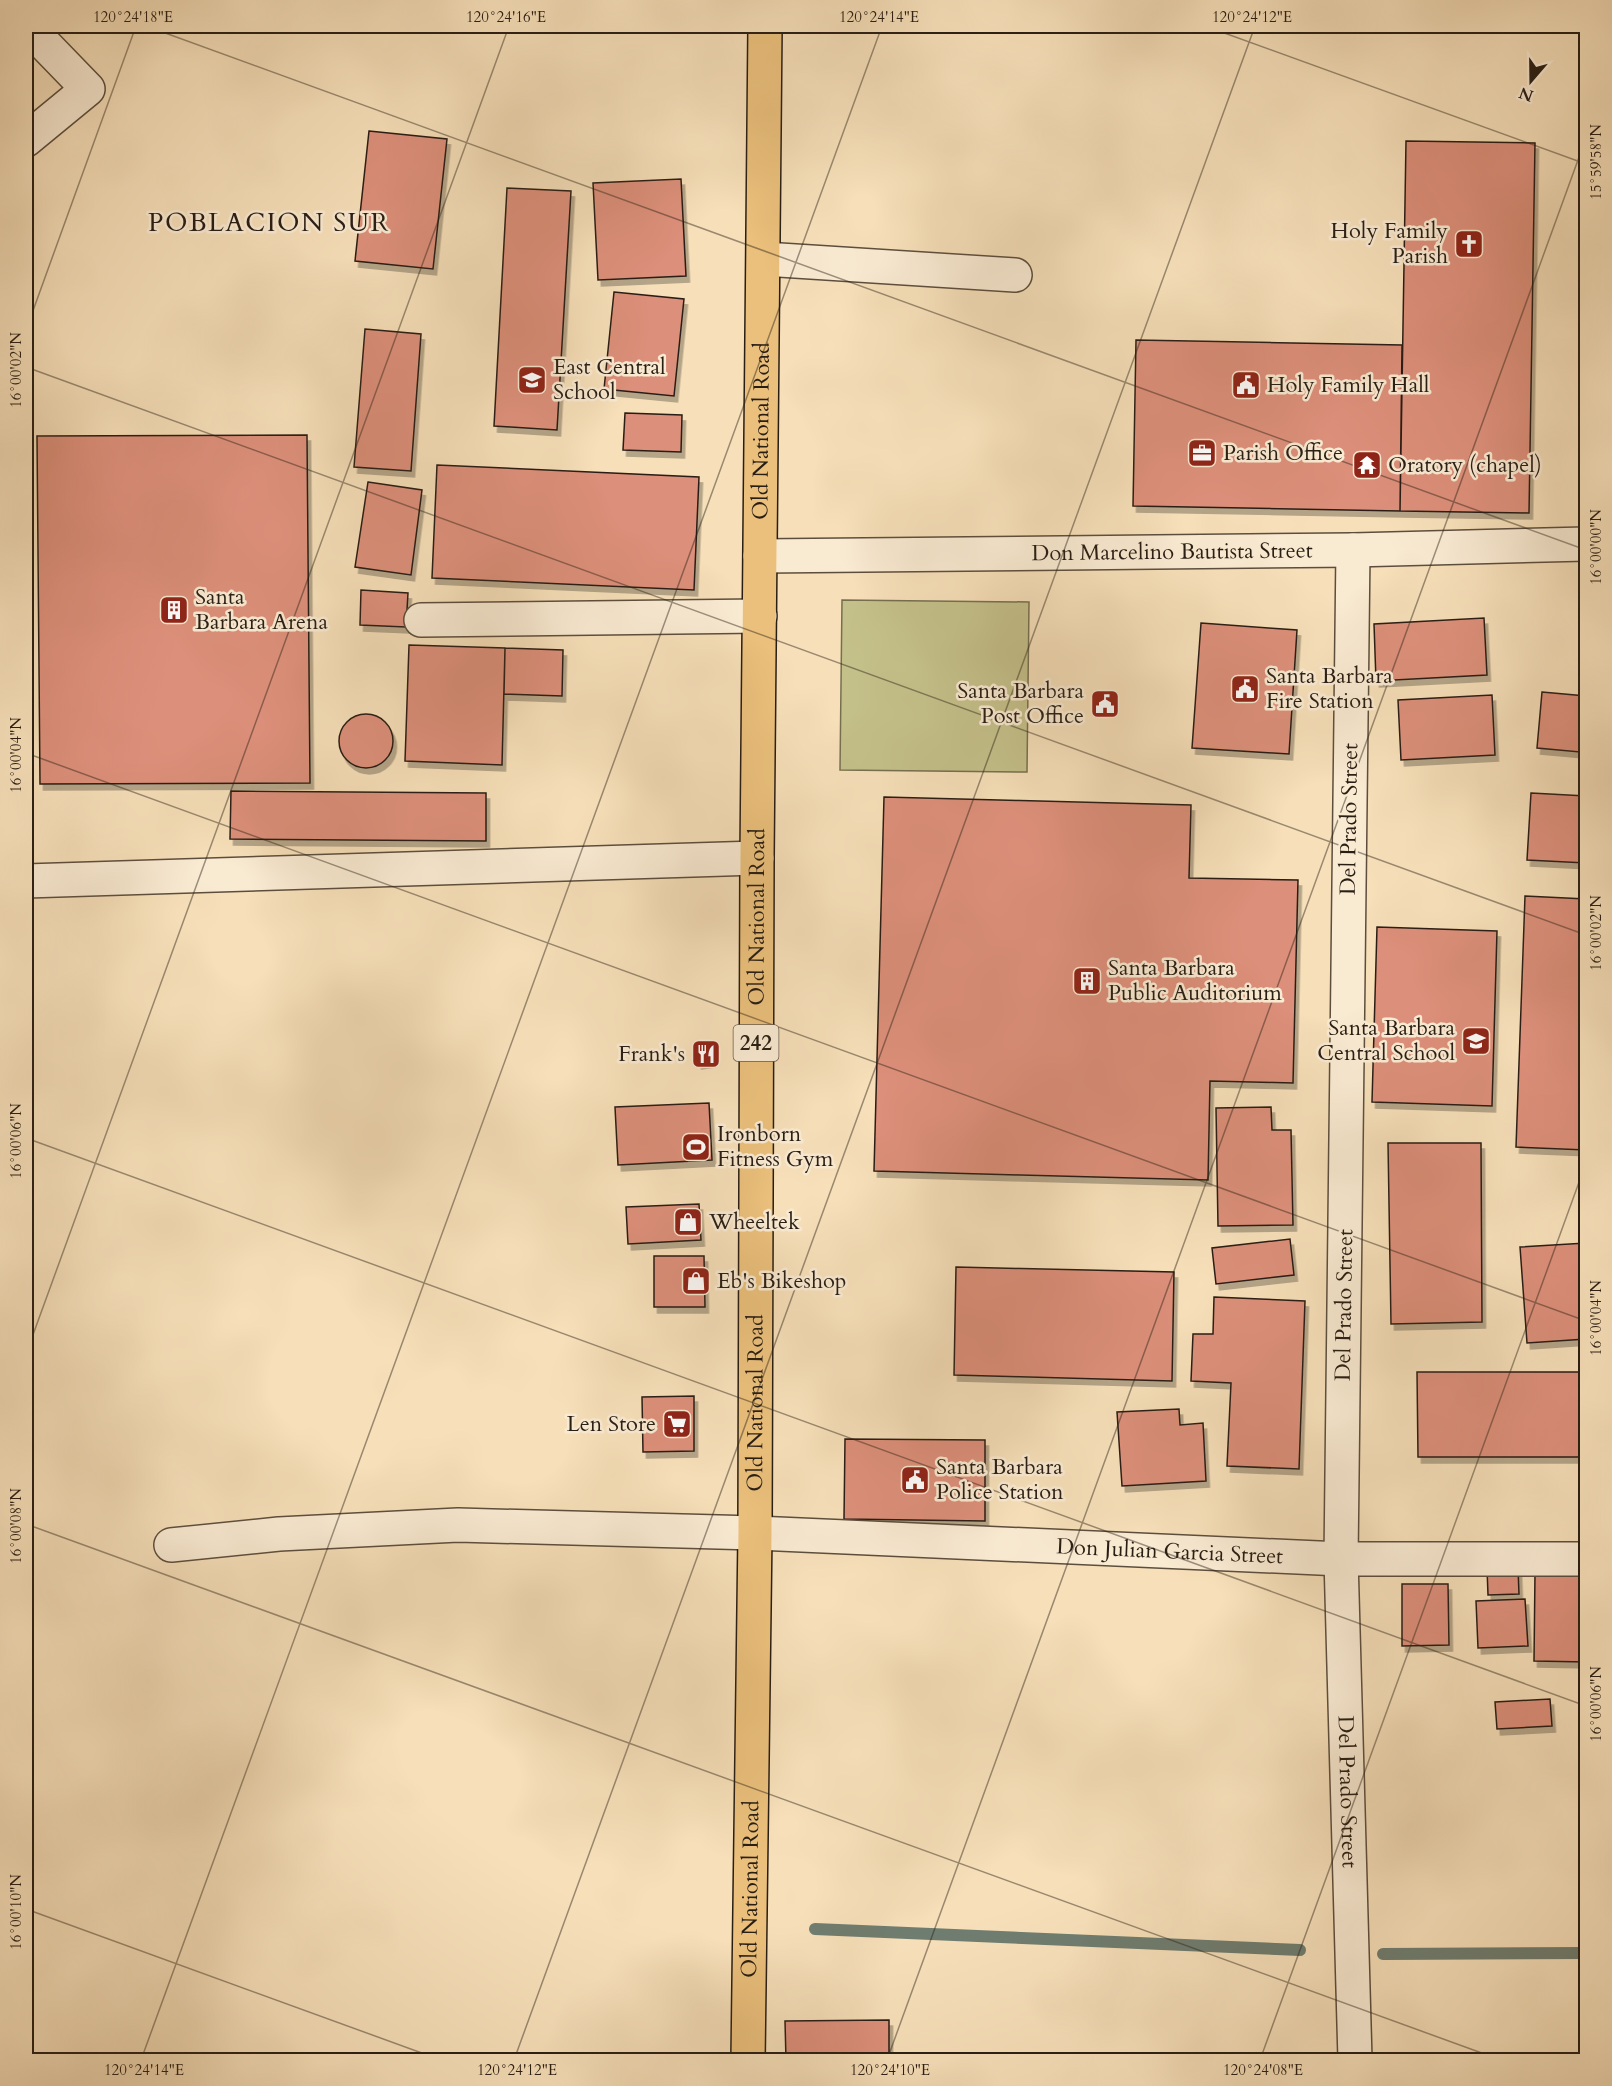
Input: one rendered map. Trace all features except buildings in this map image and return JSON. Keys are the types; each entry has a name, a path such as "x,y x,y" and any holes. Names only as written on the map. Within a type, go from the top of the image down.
{"main road":[{"name":"Old National Road","path":"748,2061 755,1533 757,858 765,26"}],"street":[{"path":"26,140 88,88 27,26"},
{"path":"764,260 1015,275"},
{"name":"Don Marcelino Bautista Street","path":"760,556 1353,550 1587,544"},
{"name":"Del Prado Street","path":"1353,550 1341,1559 1355,2061"},
{"path":"421,620 760,616"},
{"path":"26,881 757,858"},
{"name":"Don Julian Garcia Street","path":"171,1545 279,1534 458,1526 755,1533 1341,1559 1587,1559"}],"shaded area":[{"path":"842,600 1029,602 1027,772 840,770"}],"waterway":[{"path":"815,1929 1300,1950"},
{"path":"1383,1954 1586,1953"}],"place":[{"name":"Holy Family Parish","path":"1469,244"},
{"name":"East Central School","path":"532,380"},
{"name":"Holy Family Hall","path":"1246,385"},
{"name":"Parish Office","path":"1202,453"},
{"name":"Oratory (chapel)","path":"1367,465"},
{"name":"Santa Barbara Arena","path":"174,610"},
{"name":"Santa Barbara Fire Station","path":"1245,689"},
{"name":"Santa Barbara Post Office","path":"1105,704"},
{"name":"Santa Barbara Public Auditorium","path":"1087,981"},
{"name":"Santa Barbara Central School","path":"1476,1041"},
{"name":"Frank's","path":"706,1054"},
{"name":"Ironborn Fitness Gym","path":"696,1147"},
{"name":"Wheeltek","path":"688,1222"},
{"name":"Eb's Bikeshop","path":"696,1281"},
{"name":"Len Store","path":"677,1424"},
{"name":"Santa Barbara Police Station","path":"915,1480"}],"district":[{"name":"POBLACION SUR","path":"269,222"}]}
